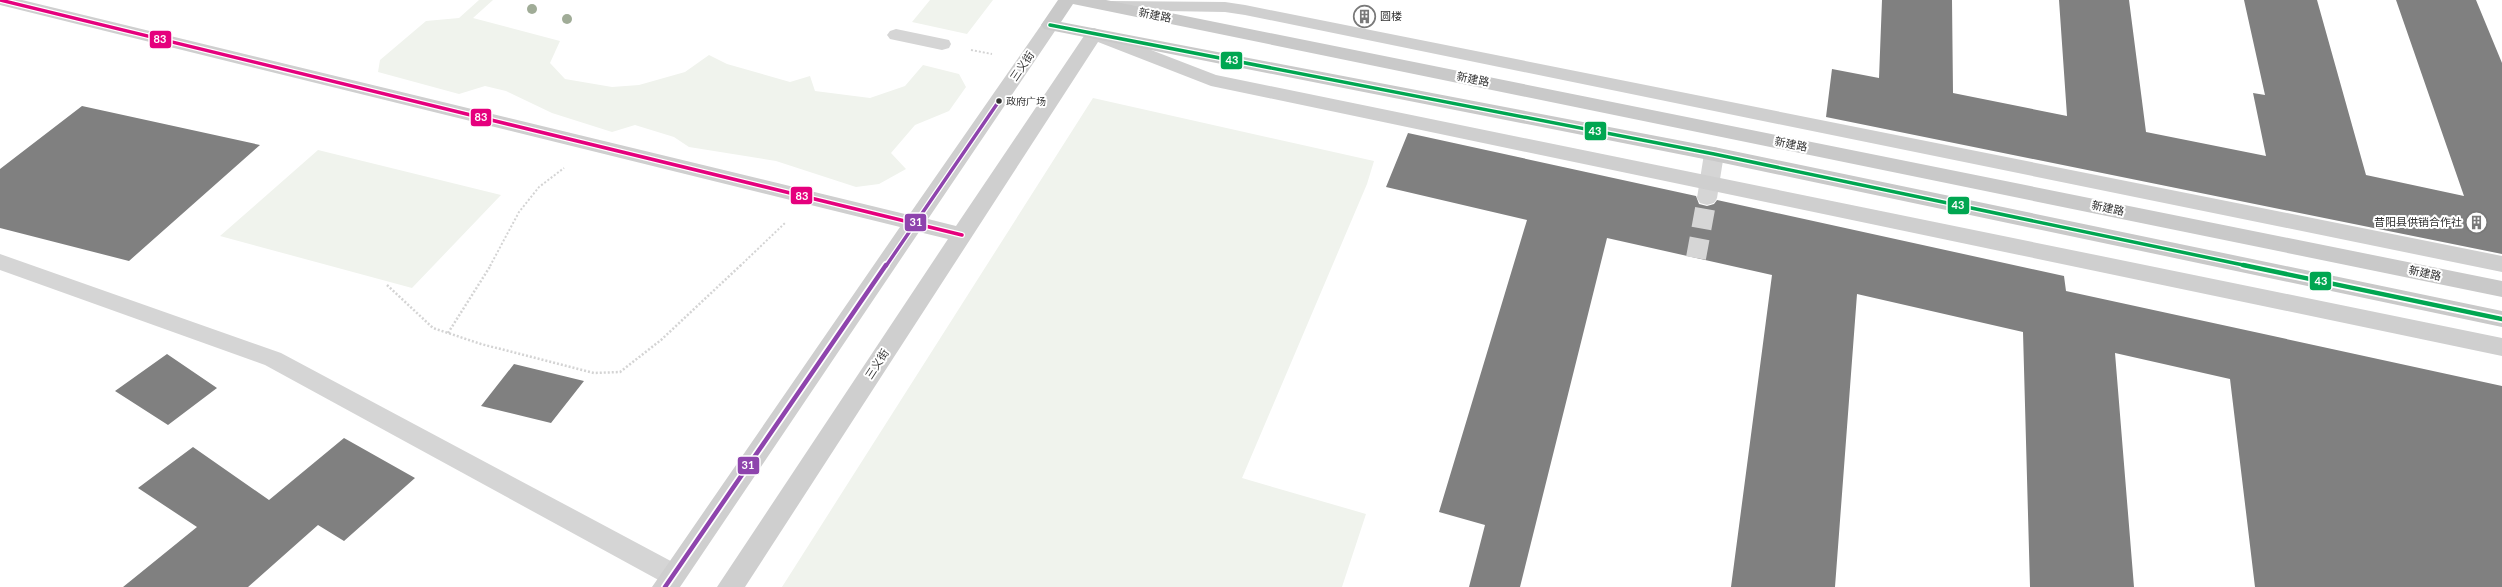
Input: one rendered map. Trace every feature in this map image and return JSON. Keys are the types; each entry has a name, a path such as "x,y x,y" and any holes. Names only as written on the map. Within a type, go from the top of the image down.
{"main road":[{"path":"0,0 962,236"},
{"name":"三义街","path":"669,581 1067,0"},
{"name":"新建路","path":"1079,0 1113,3 2502,289"},
{"path":"1213,0 1245,10"},
{"name":"三义街","path":"730,587 962,236 1113,3"},
{"path":"1113,3 1225,7 1245,10 2502,264"},
{"path":"1050,25 1714,154 2502,319"},
{"path":"1094,34 1211,80 1708,190 2502,346"}],"street":[{"path":"896,35 942,44"},
{"path":"1708,190 1714,154"},
{"path":"0,262 273,359 669,581"}],"path":[{"path":"942,44 1026,61"},
{"path":"448,333 485,276 519,212 539,187 594,146"},
{"path":"387,285 433,328 481,344 594,373 620,372 661,340 810,199"}],"shaded area":[{"path":"479,0 493,0 473,18 560,41 550,63 565,79 612,87 639,85 685,72 709,55 727,64 790,82 810,76 815,91 870,98 905,86 923,65 959,74 966,87 949,111 915,125 891,153 906,169 879,184 856,187 776,161 689,147 674,137 635,125 612,132 552,113 506,91 485,86 459,94 378,72 380,60 426,21 459,18"},
{"path":"930,0 993,0 967,34 912,22"},
{"path":"1093,98 1374,161 1367,184 1242,478 1366,514 1342,587 782,587"},
{"path":"318,150 501,195 412,288 220,236"}],"building":[{"path":"1882,0 1952,0 1953,93 2067,116 2059,0 2129,0 2146,132 2266,156 2253,93 2265,95 2244,0 2317,0 2366,175 2464,196 2396,0 2476,0 2502,63 2502,254 1826,117 1832,69 1879,78"},
{"path":"82,106 260,145 129,261 0,228 0,169"},
{"path":"1408,133 1696,196 1699,204 1707,206 1714,204 1717,200 2064,276 2066,291 2502,386 2502,587 2255,587 2230,379 2115,353 2134,587 2030,587 2023,332 1857,294 1835,587 1731,587 1772,275 1607,238 1520,587 1469,587 1485,525 1439,512 1527,220 1386,187"},
{"path":"167,354 217,388 168,425 115,391"},
{"path":"514,364 584,381 551,423 481,406"},
{"path":"344,438 415,478 344,541 318,525 248,587 123,587 197,527 138,488 193,447 269,500"}],"tunnel":[{"path":"1696,258 1707,198"}],"transit line":[{"name":"83","path":"0,0 962,235"},
{"name":"43","path":"1050,25 1714,154 2502,319"},
{"name":"31","path":"665,587 999,101"}],"place":[{"name":"圆楼","path":"1365,16"},
{"name":"政府广场","path":"999,101"},
{"name":"昔阳县供销合作社","path":"2477,222"}]}
